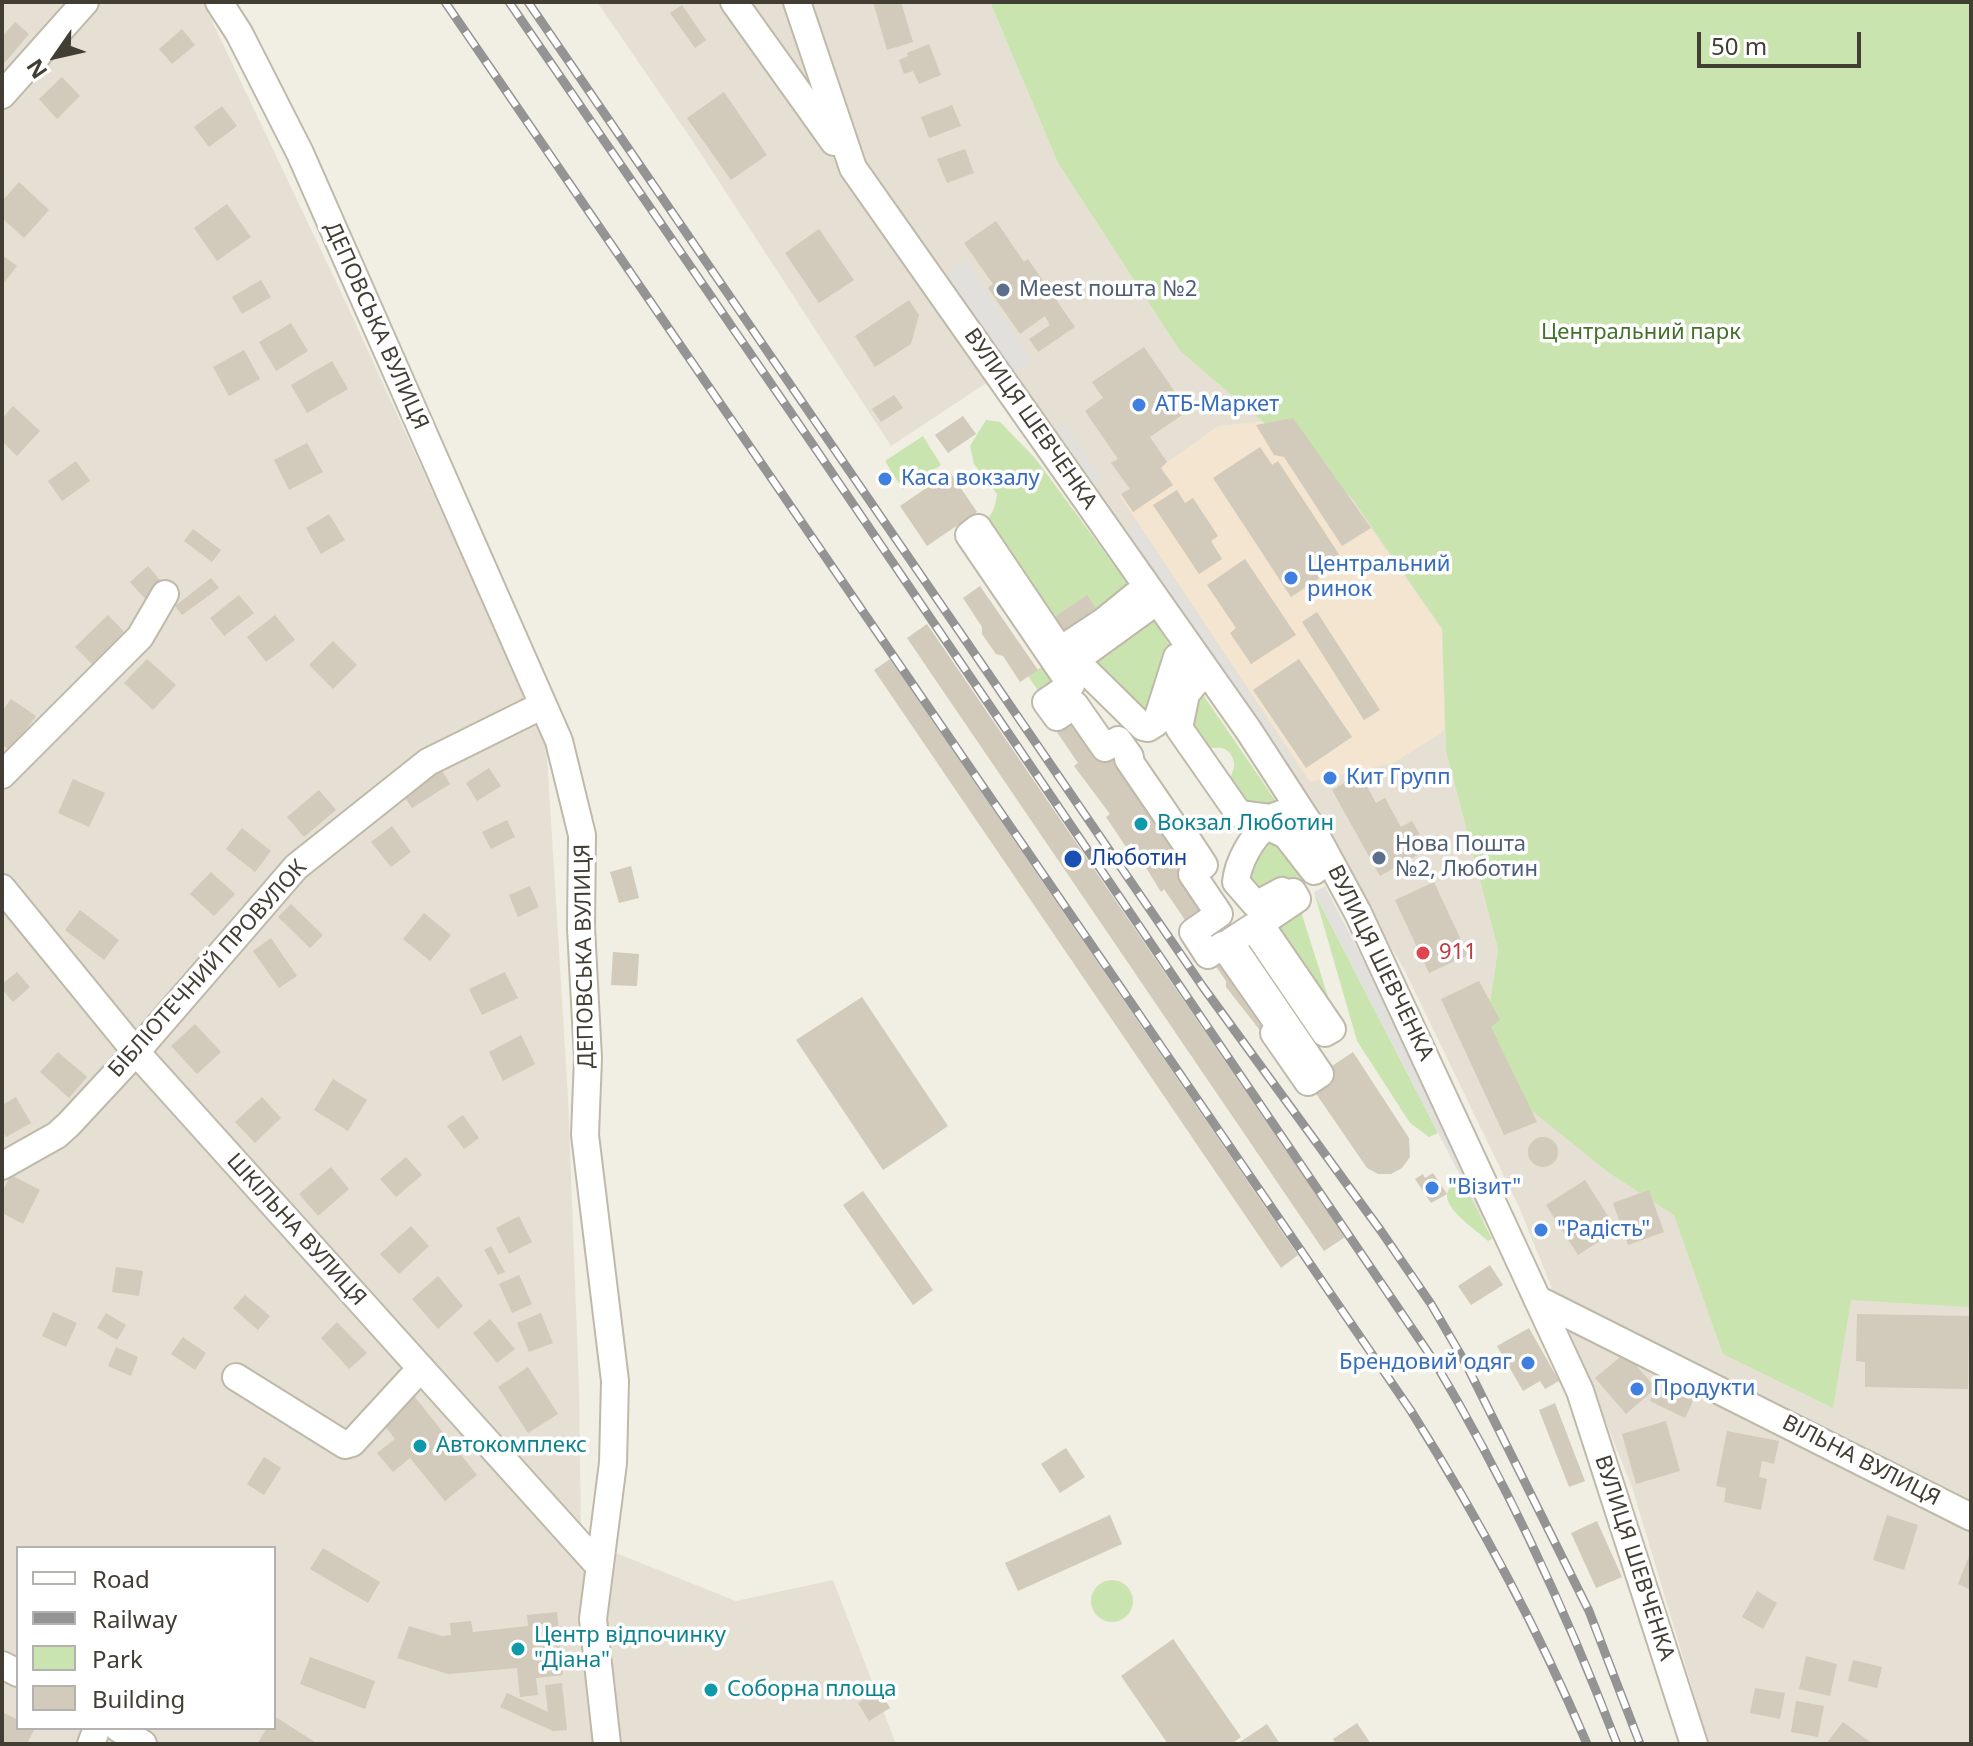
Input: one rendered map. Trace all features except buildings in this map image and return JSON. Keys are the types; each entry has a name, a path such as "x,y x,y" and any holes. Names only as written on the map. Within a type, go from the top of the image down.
{"street":[{"path":"2,95 85,2"},
{"name":"ДЕПОВСЬКА ВУЛИЦЯ","path":"219,2 239,33 300,153 559,741 582,835 581,928 588,1058 585,1135 615,1381 613,1463 593,1619 607,1744"},
{"path":"734,2 853,168"},
{"name":"ВУЛИЦЯ ШЕВЧЕНКА","path":"797,2 853,168 1201,660 1312,828 1371,940 1580,1391 1694,1744"},
{"path":"978,528 1060,650 1136,595 1146,609 1077,659 1143,727 1148,728 1156,723 1177,657 1195,683 1186,694 1179,728 1239,814 1270,818 1284,813 1319,867 1314,871 1286,835 1266,826 1259,832 1237,869 1236,882 1256,905 1276,892 1293,892 1297,899 1260,924 1332,1029 1325,1033 1253,927 1230,942 1320,1074 1308,1082 1274,1033 1281,1028 1223,945 1208,955 1193,932 1219,914 1192,874 1204,865 1166,816 1118,740 1105,748 1075,705 1057,717 1046,702 1071,685 969,535 978,528"},
{"path":"2,775 140,637 165,594"},
{"name":"БІБЛІОТЕЧНИЙ ПРОВУЛОК","path":"2,1166 57,1135 136,1052 296,867 319,847 428,762 543,705"},
{"name":"ШКІЛЬНА ВУЛИЦЯ","path":"2,888 136,1052 599,1566"},
{"name":"ВІЛЬНА ВУЛИЦЯ","path":"1537,1299 1971,1517"},
{"path":"236,1377 345,1445 352,1443 421,1368"},
{"path":"121,1730 143,1744"}],"shaded area":[{"path":"2,2 203,2 347,305 546,740 568,1097 579,1388 581,1539 736,1601 833,1580 896,1744 2,1744"},
{"path":"597,2 990,2 1058,163 1180,351 1352,497 1442,629 1446,751 1498,949 1480,1069 1971,1211 1971,1744 1709,1744 1632,1487 1519,1207 1403,967 1289,782 991,380 891,446 692,140"},
{"path":"966,260 1032,362 1014,373 946,274"},
{"name":"Центральний ринок","path":"1293,418 1442,629 1445,730 1394,763 1310,782 1120,496 1218,426"},
{"path":"1064,423 1103,479 1087,492 1048,436"},
{"path":"1137,524 1297,766 1285,773 1125,531"},
{"path":"1325,886 1494,1215 1483,1220 1314,892"}],"green space":[{"name":"Центральний парк","path":"990,2 1971,2 1971,1327 1969,1307 1851,1300 1833,1408 1723,1354 1674,1215 1608,1172 1480,1069 1498,949 1446,751 1442,629 1351,497 1180,351 1058,163"},
{"path":"986,420 1000,422 1035,458 1136,595 1104,621 1086,596 1043,624 978,528 992,513 997,494 974,464 970,446"},
{"path":"923,436 941,465 903,490 885,461"},
{"path":"1146,609 1178,658 1156,723 1082,667"},
{"path":"1053,659 1071,685 1046,702 1028,676"},
{"path":"1195,683 1284,813 1239,814 1230,782 1234,766 1232,756 1224,749 1214,748 1199,756 1186,694"},
{"path":"1266,826 1314,871 1293,892 1262,903 1237,869"},
{"path":"1314,892 1438,1133 1429,1137 1410,1123 1357,1041"},
{"path":"1297,899 1337,1025 1260,924"},
{"path":"1458,1182 1465,1185 1492,1239 1488,1241 1450,1205 1447,1196 1449,1189"},
{"path":"1112,1580 1127,1586 1133,1601 1127,1616 1112,1622 1097,1616 1091,1601 1097,1586"}],"railway":[{"path":"445,2 1411,1411 1506,1574 1587,1744"},
{"path":"509,2 1434,1361 1534,1548 1617,1744"},
{"path":"528,2 1203,987 1431,1304 1466,1364 1589,1611 1640,1744"}],"place":[{"name":"Meest пошта №2","path":"1003,290"},
{"name":"АТБ-Маркет","path":"1139,405"},
{"name":"Каса вокзалу","path":"885,479"},
{"name":"Центральний ринок","path":"1291,578"},
{"name":"Кит Групп","path":"1330,778"},
{"name":"Вокзал Люботин","path":"1141,824"},
{"name":"Нова Пошта №2, Люботин","path":"1379,858"},
{"name":"Люботин","path":"1073,859"},
{"name":"911","path":"1423,953"},
{"name":"\"Візит\"","path":"1432,1188"},
{"name":"\"Радість\"","path":"1541,1230"},
{"name":"Брендовий одяг","path":"1528,1363"},
{"name":"Продукти","path":"1637,1389"},
{"name":"Автокомплекс","path":"420,1446"},
{"name":"Центр відпочинку \"Діана\"","path":"518,1649"},
{"name":"Соборна площа","path":"711,1690"}]}
